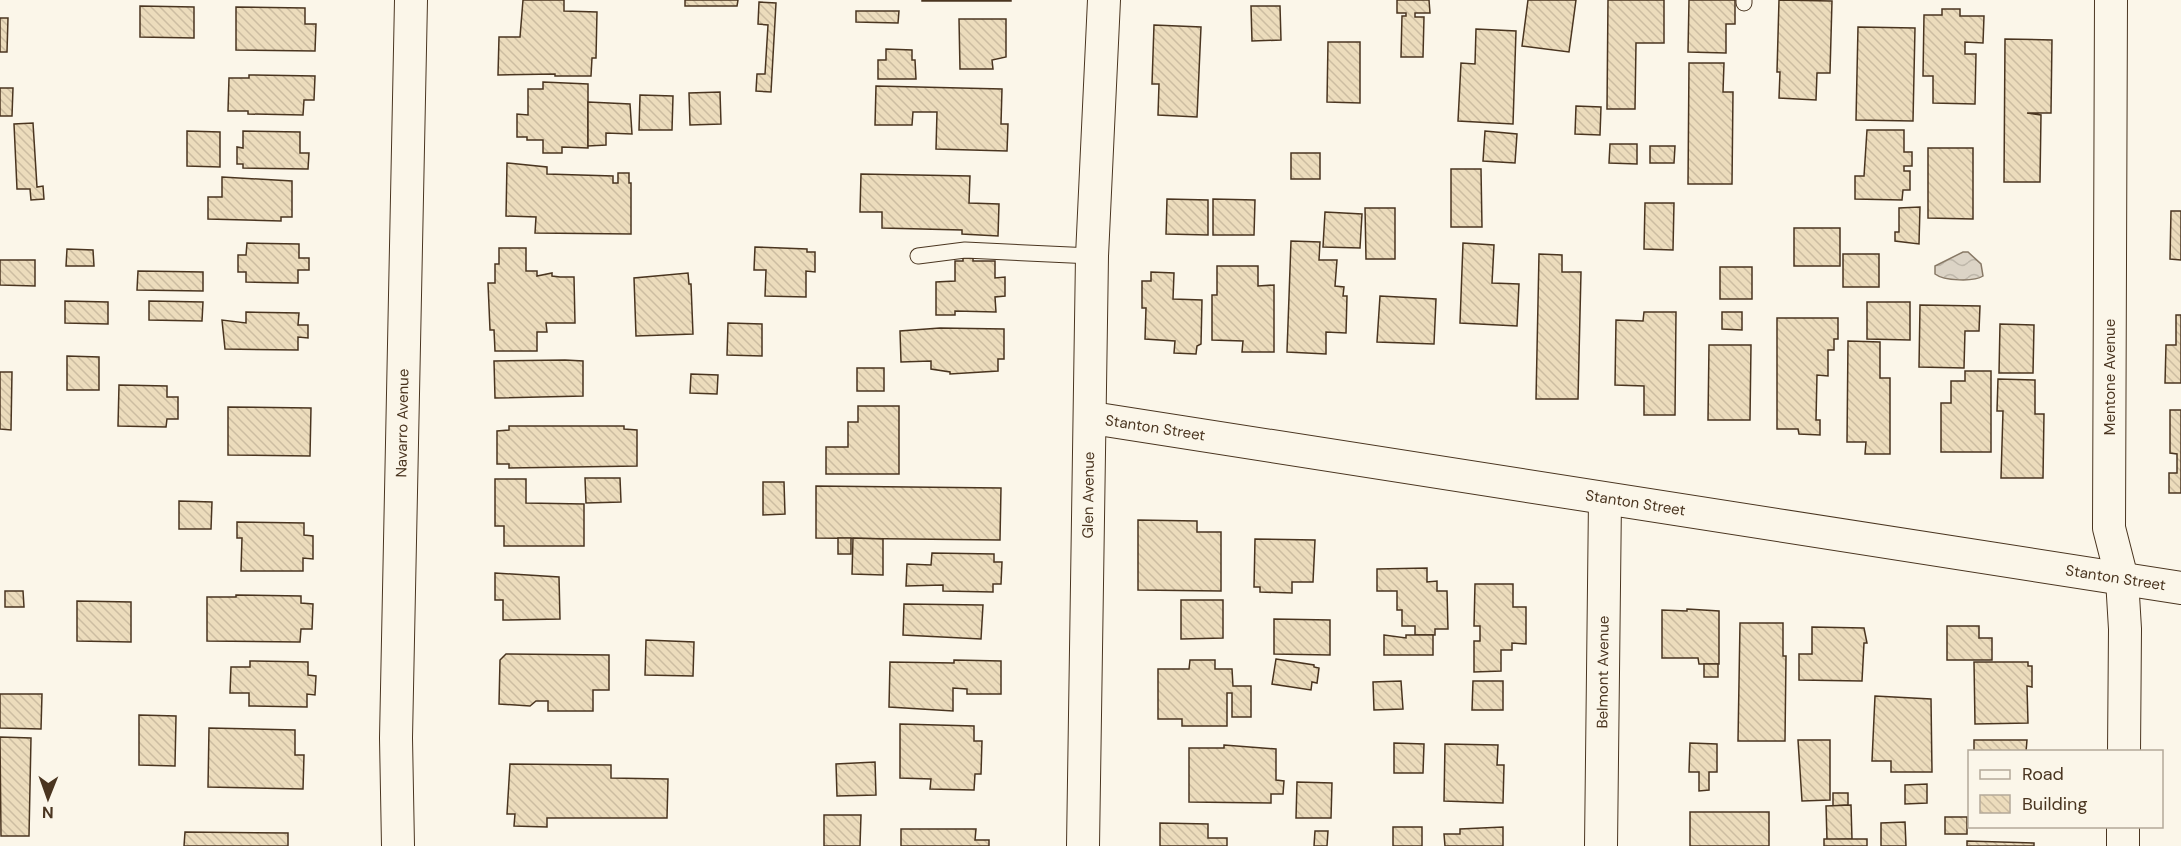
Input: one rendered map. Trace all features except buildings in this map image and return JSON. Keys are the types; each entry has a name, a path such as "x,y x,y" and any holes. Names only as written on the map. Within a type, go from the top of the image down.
{"street":[{"name":"Navarro Avenue","path":"398,846 397,726 411,0"},
{"name":"Glen Avenue","path":"1083,846 1092,418 1092,256 1104,0"},
{"name":"Mentone Avenue","path":"2111,0 2109,528 2122,579 2125,629 2124,750"},
{"name":"Stanton Street","path":"1092,418 1605,500 2181,588"},
{"name":"Belmont Avenue","path":"1600,846 1605,500"},
{"path":"2123,828 2123,846"}],"lane":[{"path":"918,256 965,250 1092,256"}],"water":[{"path":"1963,252 1968,252 1981,264 1983,276 1959,280 1935,274 1935,266"}]}
